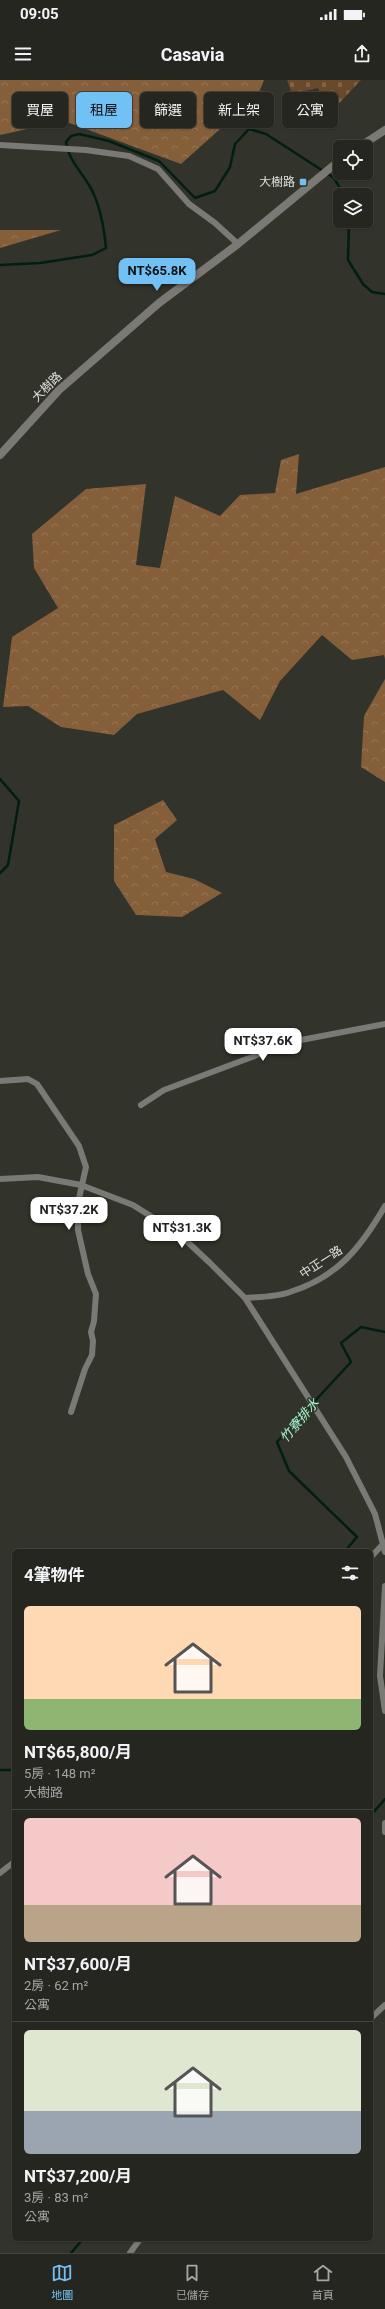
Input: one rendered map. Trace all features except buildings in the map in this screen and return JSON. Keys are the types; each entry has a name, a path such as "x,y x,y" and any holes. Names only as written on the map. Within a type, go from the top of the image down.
{"street":[{"path":"370,140 385,130"},
{"path":"0,145 86,150 129,156 158,169 189,204 238,244"},
{"name":"大樹路","path":"0,455 59,390 159,303 238,244 333,166"},
{"path":"141,1106 164,1090 252,1057 280,1044 385,1024"},
{"path":"0,1081 28,1080 42,1088 66,1130 79,1146 86,1167 78,1203 78,1230 88,1274 96,1294 94,1321 91,1332 93,1341 92,1355 85,1369 71,1412"},
{"path":"0,1179 38,1177 81,1185 133,1205 179,1234 245,1298 308,1400 346,1457 375,1514 384,1543 385,1552"},
{"name":"中正一路","path":"245,1298 289,1293 314,1283 353,1254 365,1240 385,1206"},
{"path":"373,1555 384,1543"},
{"path":"385,1586 380,1676 385,1711"},
{"path":"385,1823 385,1832"},
{"path":"0,1873 12,1864"},
{"path":"373,2016 385,2006"},
{"path":"130,2253 139,2241"}],"green space":[{"path":"0,80 264,80 259,92 204,92 204,128 221,128 181,164 83,128 132,128 132,92 76,92 76,125 68,122 68,92 12,92 12,128 32,128 0,135"},
{"path":"287,80 361,80 338,104 338,92 320,92 318,88 301,92 291,92"},
{"path":"0,230 61,230 0,248"},
{"path":"299,454 296,494 385,467 385,659 384,655 352,660 322,635 280,681 260,720 223,690 137,714 114,735 61,727 28,706 3,707 12,637 58,608 34,568 32,534 86,489 146,484 136,565 160,568 175,496 220,516 240,495 275,493 281,460"},
{"path":"385,679 385,782 361,767 364,716"},
{"path":"163,800 177,820 155,839 166,872 194,879 222,893 182,917 136,915 114,881 114,825"}],"waterway":[{"path":"0,265 40,263 92,255 106,248 103,224 96,199 89,185 69,154 67,148 66,142 71,136 79,134 109,141 159,161 195,198 215,191 230,167 235,144 249,129 266,134 334,178 340,188"},
{"path":"349,228 348,260 363,284 372,292 385,294"},
{"path":"0,779 19,801 8,865 0,873"},
{"name":"竹寮排水","path":"347,1549 357,1537 289,1471 277,1442 351,1362 341,1343 361,1327 385,1332"},
{"name":"竹寮排水","path":"0,1770 12,1770"},
{"path":"373,1813 385,1799"},
{"path":"71,2253 81,2241"}],"place":[{"name":"大樹路","path":"303,182"}]}
